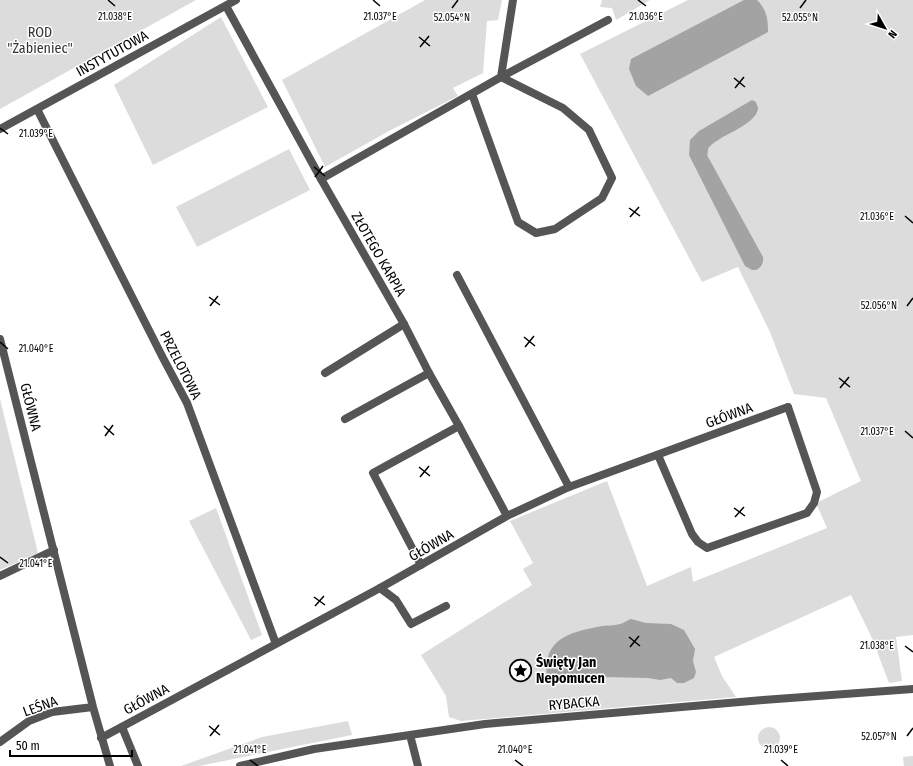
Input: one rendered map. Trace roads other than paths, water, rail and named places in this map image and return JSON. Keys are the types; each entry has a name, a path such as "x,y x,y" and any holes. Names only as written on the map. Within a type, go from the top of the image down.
{"street":[{"name":"INSTYTUTOWA","path":"0,129 236,0"},
{"path":"501,78 512,0"},
{"name":"ZŁOTEGO KARPIA","path":"226,6 321,179 404,324 507,516"},
{"path":"321,179 608,20"},
{"path":"472,94 518,222 536,233 555,229 602,198 612,178 589,130 563,108 501,78"},
{"name":"PRZELOTOWA","path":"37,109 187,403 276,644"},
{"path":"458,275 569,487"},
{"path":"325,373 404,324"},
{"name":"GŁÓWNA","path":"0,339 93,707 110,766"},
{"path":"345,419 429,373"},
{"name":"GŁÓWNA","path":"101,738 380,588 507,516 569,487 788,407 816,492 814,504 807,514 707,548 698,542 692,534 658,455"},
{"path":"421,565 373,473 459,426"},
{"path":"0,576 54,550"},
{"path":"380,588 396,600 411,624 446,606"},
{"name":"RYBACKA","path":"240,766 314,750 484,724 913,689"},
{"name":"LEŚNA","path":"0,742 29,721 52,712 93,707"},
{"path":"122,727 138,766"},
{"path":"410,735 418,766"}],"place":[{"name":"Święty Jan Nepomucen","path":"520,670"}],"park label":[{"name":"ROD \"Żabieniec\"","path":"40,40"}]}
